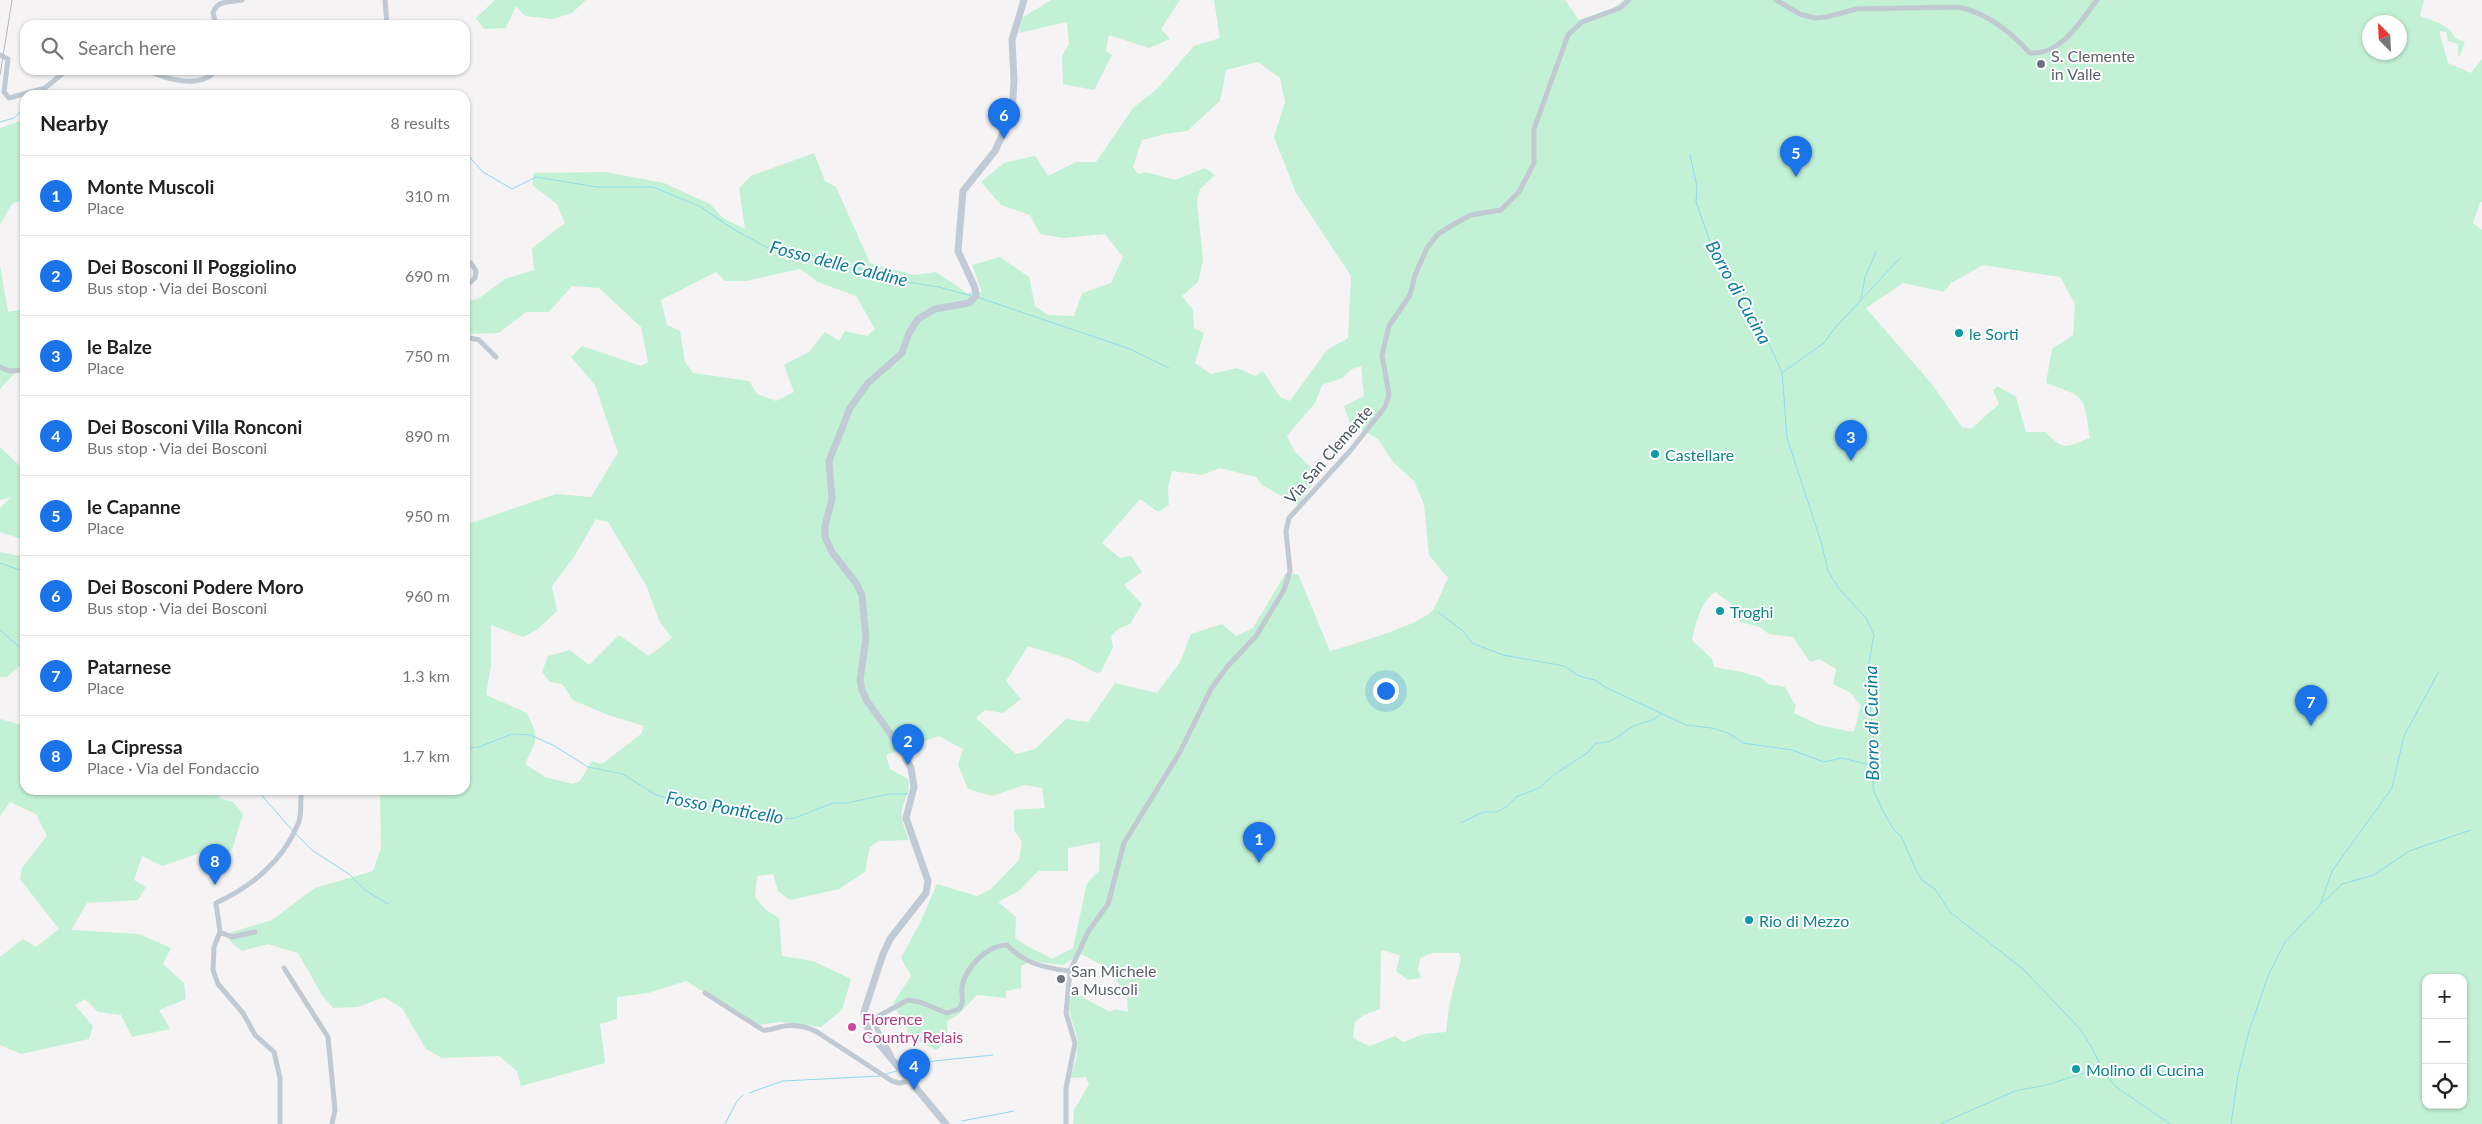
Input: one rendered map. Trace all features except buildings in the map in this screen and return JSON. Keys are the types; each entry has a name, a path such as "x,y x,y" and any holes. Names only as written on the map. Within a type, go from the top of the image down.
{"main road":[{"path":"946,1124 868,1030 864,1012 886,948 926,894 928,881 906,818 914,787 911,768 900,747 866,701 862,690 860,680 866,638 862,595 856,583 832,552 825,537 825,526 832,499 829,461 850,408 868,383 898,358 918,319 929,311 968,303 976,296 976,288 958,251 962,196 966,185 995,151 1012,113 1014,88 1012,40 1024,0"}],"street":[{"path":"214,20 212,13 216,6 226,1 242,0"},
{"path":"385,0 387,20"},
{"name":"Via San Clemente","path":"1066,1124 1066,1088 1075,1043 1066,1013 1070,971 1088,932 1108,904 1124,843 1180,752 1211,689 1226,667 1256,636 1284,590 1290,571 1286,537 1289,518 1350,451 1385,407 1388,394 1382,355 1389,326 1410,295 1415,275 1427,248 1438,234 1456,223 1471,215 1501,210 1519,192 1534,163 1534,129 1568,35 1582,22 1620,8 1629,0"},
{"path":"1776,0 1800,14 1814,18 1827,17 1856,9 1950,6 1972,10 1996,21 2011,33 2030,53 2041,54 2068,38 2097,0"},
{"path":"0,55 8,59 4,92 8,98 20,96"},
{"path":"39,90 60,75"},
{"path":"155,75 161,78 193,82 206,79 211,75"},
{"path":"470,263 476,271 475,278 470,282"},
{"path":"470,338 479,340 496,357"},
{"path":"0,367 9,371 20,370"},
{"path":"280,1124 280,1078 274,1052 255,1035 244,1013 218,984 213,970 214,947 220,932 220,921 216,903 264,873 278,858 294,832 301,812 302,795"},
{"path":"220,932 232,937 255,932"},
{"path":"898,1068 876,1029 875,1018 908,1000 920,1002 947,1013 959,1010 964,996 962,987 964,980 976,962 987,952 1007,944 1016,955 1032,964 1070,971"},
{"path":"284,968 328,1037 335,1110 332,1124"},
{"path":"705,993 766,1031 792,1026 813,1030 899,1084 910,1081"}],"green space":[{"path":"495,0 586,0 572,13 553,19 525,16 516,6 506,28 484,29 476,18"},
{"path":"1051,0 1180,0 1161,29 1170,39 1149,48 1109,35 1106,51 1112,55 1094,90 1063,84 1062,56 1069,44 1067,22 1019,33 1022,18"},
{"path":"1214,0 1565,0 1579,20 1611,9 1624,0 2424,0 2420,16 2445,27 2455,38 2465,42 2460,56 2458,56 2458,44 2448,41 2446,32 2439,31 2448,63 2471,73 2482,59 2482,202 2480,202 2473,223 2482,230 2482,1124 1073,1124 1074,1110 1089,1084 1086,1077 1070,1078 1076,1059 1078,1041 1069,1010 1071,991 1110,1012 1115,1009 1128,1012 1127,997 1110,969 1081,954 1063,965 1031,961 1021,966 1021,988 1006,991 1006,998 977,995 958,1015 947,1021 948,1041 936,1050 911,1037 893,1003 911,976 901,958 921,921 937,884 977,896 990,890 1019,860 1022,842 1014,830 1014,810 1045,808 1042,788 1024,785 992,796 968,789 958,765 963,749 939,736 886,755 890,769 908,779 909,788 902,815 909,840 879,841 870,847 865,872 839,889 790,900 778,891 773,874 757,876 755,897 766,910 779,918 782,956 813,961 851,979 842,1010 821,1027 781,1022 758,1025 686,981 648,993 617,997 617,1019 600,1024 605,1063 521,1086 517,1071 499,1056 442,1058 426,1049 402,1008 384,997 358,1007 333,1008 322,995 298,953 268,944 242,951 230,941 229,933 272,920 315,888 373,871 381,848 380,795 470,795 470,523 556,494 591,497 618,453 595,385 571,357 582,346 641,366 648,362 641,327 599,288 572,286 549,312 526,312 499,333 470,334 470,301 478,299 505,279 534,270 532,248 565,223 557,204 532,185 534,173 606,172 664,183 710,204 723,218 745,229 739,188 751,176 814,153 825,181 836,187 870,263 914,275 936,272 967,293 982,292 972,265 1000,257 1029,277 1035,306 1048,315 1074,316 1082,293 1111,283 1123,257 1105,234 1063,238 1040,234 1030,215 1001,205 981,182 1004,163 1035,156 1048,176 1076,162 1096,162 1133,108 1157,89 1194,46 1220,38","holes":["1258,62 1280,78 1285,102 1274,137 1296,193 1351,276 1348,338 1327,350 1290,401 1280,397 1263,371 1255,376 1237,368 1211,374 1195,363 1204,333 1194,328 1193,310 1182,296 1198,282 1203,260 1197,201 1200,189 1215,175 1205,168 1175,180 1146,172 1138,174 1133,167 1142,140 1187,131 1220,101 1226,70","1983,265 2060,277 2075,304 2073,335 2052,349 2046,383 2070,392 2081,400 2086,413 2090,438 2066,446 2057,443 2045,432 2026,432 2016,397 1997,386 1993,390 1999,404 1971,429 1962,427 1931,383 1866,308 1903,283 1944,292 1951,283","800,269 818,282 856,296 875,329 867,336 845,331 839,341 825,332 809,352 784,365 794,392 776,401 757,394 749,381 693,373 685,362 680,331 667,325 661,300 716,272 725,281 746,281","1361,366 1364,396 1344,406 1350,423 1378,439 1394,463 1414,481 1424,504 1429,555 1448,578 1433,610 1426,616 1401,628 1330,651 1298,574 1285,574 1253,628 1236,636 1222,624 1191,634 1180,662 1157,693 1115,683 1088,722 1066,719 1035,749 1016,754 976,718 985,710 1003,713 1021,699 1006,681 1028,646 1070,659 1096,673 1101,672 1113,647 1111,636 1118,629 1130,624 1142,604 1124,585 1142,572 1131,556 1120,558 1102,543 1140,499 1158,512 1169,505 1168,488 1172,471 1202,475 1220,468 1256,477 1262,485 1298,505 1319,475 1295,452 1287,436 1315,403 1322,385 1342,378 1352,369","596,519 608,522 646,585 660,622 672,638 649,656 619,635 589,665 570,650 548,656 542,672 550,682 562,684 573,700 608,715 644,726 641,734 602,764 592,761 580,781 573,784 545,777 525,764 535,739 534,729 527,713 486,695 491,665 491,625 523,637 538,629 557,611 552,586 574,557","1715,592 1740,610 1739,622 1758,626 1769,634 1793,637 1810,662 1819,659 1836,669 1833,684 1851,693 1861,706 1853,732 1819,725 1794,713 1796,706 1785,687 1768,684 1762,678 1742,672 1714,667 1712,659 1692,640 1699,614","1100,842 1099,871 1087,883 1073,948 1052,959 1015,938 1016,917 998,902 1019,891 1038,871 1068,871 1068,848","1381,950 1400,955 1396,971 1408,980 1421,978 1418,970 1420,958 1432,953 1459,953 1461,959 1449,1006 1446,1032 1424,1034 1403,1042 1395,1036 1369,1046 1353,1038 1355,1022 1364,1015 1380,1009"]},
{"path":"20,121 20,201 12,204 0,224 0,128"},
{"path":"0,265 8,312 20,310 20,371 17,371 0,389"},
{"path":"0,447 20,466 20,538 0,532 0,508 11,497 0,500"},
{"path":"0,552 20,556 20,665 7,677 0,677"},
{"path":"0,719 20,725 20,795 220,795 219,798 233,802 243,814 232,850 212,862 200,853 162,866 142,856 134,880 146,887 138,900 87,903 71,930 139,934 171,948 163,964 184,983 186,999 159,1010 170,1029 132,1037 121,1015 98,1012 85,999 75,1005 93,1026 89,1039 21,1054 0,1045 0,957 23,939 36,947 59,929 20,879 22,868 47,836 36,814 10,802 0,816"}],"waterway":[{"name":"Fosso delle Caldine","path":"0,122 14,118 20,112"},
{"name":"Borro di Cucina","path":"1690,155 1697,187 1696,202 1711,244 1750,304 1782,372 1787,438 1822,545 1828,571 1840,590 1866,618 1874,635 1867,674 1874,743 1873,789 1884,813 1894,830 1901,836 1917,872 1923,881 1935,889 1950,912 2023,969 2081,1030 2104,1072 2116,1087 2170,1124"},
{"name":"Fosso delle Caldine","path":"470,158 483,172 512,189 536,177 597,187 653,187 701,207 733,229 768,248 797,250 842,266 878,272 906,282 939,287 971,296"},
{"path":"1861,298 1865,277 1876,252"},
{"path":"1783,372 1824,343 1834,329 1900,258"},
{"name":"Fosso delle Caldine","path":"980,298 1130,349 1169,368"},
{"name":"Fosso Ponticello","path":"0,563 20,570"},
{"path":"1438,612 1463,631 1472,643 1503,655 1564,666 1579,676 1595,680 1605,687 1686,725 1712,728 1728,733 1743,743 1792,750 1824,762 1842,758 1874,766"},
{"path":"0,630 20,648"},
{"path":"2231,1124 2238,1075 2249,1031 2268,976 2285,942 2320,905 2332,871 2392,788 2404,736 2438,673"},
{"path":"1461,823 1483,812 1497,812 1508,806 1516,797 1539,788 1555,774 1587,753 1596,743 1615,739 1633,727 1653,720 1660,714"},
{"name":"Fosso Ponticello","path":"470,748 479,747 512,734 530,735 553,745 588,767 623,774 656,795 694,805 740,810 750,816 777,819 795,818 833,803 847,803 889,794 908,794"},
{"path":"261,795 293,831"},
{"path":"2322,903 2342,884 2374,875 2409,851 2471,830"},
{"path":"296,834 313,851 349,874 365,890 388,904"},
{"path":"903,1069 934,1061 993,1055"},
{"path":"1940,1124 2015,1091 2047,1085 2099,1068"},
{"path":"886,1074 897,1071"},
{"path":"749,1093 783,1081 880,1076"},
{"path":"725,1124 737,1101 743,1095"},
{"path":"962,1121 1014,1111"}],"railway":[{"path":"0,75 12,0"}],"place":[{"name":"S. Clemente in Valle","path":"2041,64"},
{"name":"Dei Bosconi Podere Moro","path":"1004,139"},
{"name":"le Capanne","path":"1796,177"},
{"name":"le Sorti","path":"1959,333"},
{"name":"Castellare","path":"1655,454"},
{"name":"le Balze","path":"1851,461"},
{"name":"Troghi","path":"1720,611"},
{"name":"Patarnese","path":"2311,726"},
{"name":"Dei Bosconi Il Poggiolino","path":"908,765"},
{"name":"Monte Muscoli","path":"1259,863"},
{"name":"La Cipressa","path":"215,885"},
{"name":"Rio di Mezzo","path":"1749,920"},
{"name":"San Michele a Muscoli","path":"1061,979"},
{"name":"Florence Country Relais","path":"852,1027"},
{"name":"Molino di Cucina","path":"2076,1069"},
{"name":"Dei Bosconi Villa Ronconi","path":"914,1090"}]}
